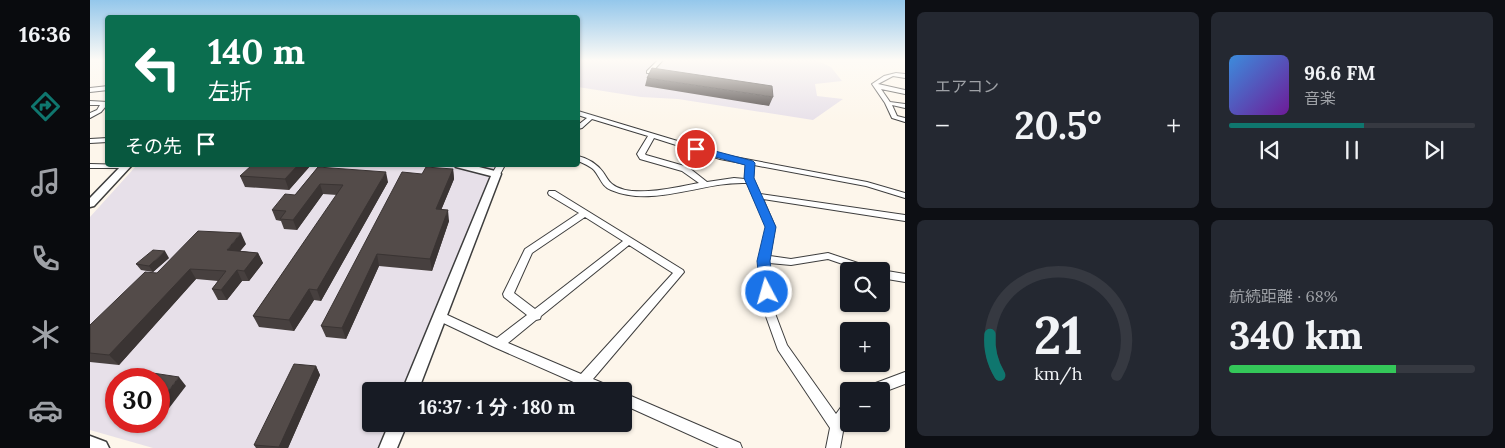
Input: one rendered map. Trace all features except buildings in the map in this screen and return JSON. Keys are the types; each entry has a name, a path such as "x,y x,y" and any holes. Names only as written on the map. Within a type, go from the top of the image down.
{"street":[{"path":"876,86 875,84 880,81"},
{"path":"876,86 905,92"},
{"path":"876,86 888,103 894,117 905,120"},
{"path":"90,90 105,88"},
{"path":"90,103 105,104"},
{"path":"888,103 905,106"},
{"path":"90,116 105,105"},
{"path":"580,114 723,157 867,184 905,196"},
{"path":"580,127 591,117"},
{"path":"652,135 641,154 643,157 685,169 704,183"},
{"path":"90,141 105,140"},
{"path":"580,159 594,166 610,188 631,194 691,187 704,183 739,179 750,180"},
{"path":"750,163 750,180 771,227 764,259 768,308 782,347 836,426"},
{"path":"90,166 105,166"},
{"path":"90,204 125,167"},
{"path":"413,382 498,170 475,167"},
{"path":"439,316 583,381 679,272 552,193"},
{"path":"757,196 905,218"},
{"path":"536,316 508,294 528,251 585,213"},
{"path":"498,344 629,241"},
{"path":"764,259 791,262 828,256 846,262"},
{"path":"890,276 905,278"},
{"path":"890,384 905,378"},
{"path":"632,403 735,448"},
{"path":"833,448 836,426 840,419"},
{"path":"388,448 395,432"},
{"path":"90,445 100,448"}],"shaded area":[{"path":"580,81 842,81 815,84 817,96 843,99 813,120 678,99 641,97 580,87"},
{"path":"135,167 495,167 406,382 362,382 362,432 386,432 379,448 153,448 90,430 90,217"}],"route":[{"path":"696,149 750,163 749,178 771,227 764,261 767,292"}]}
